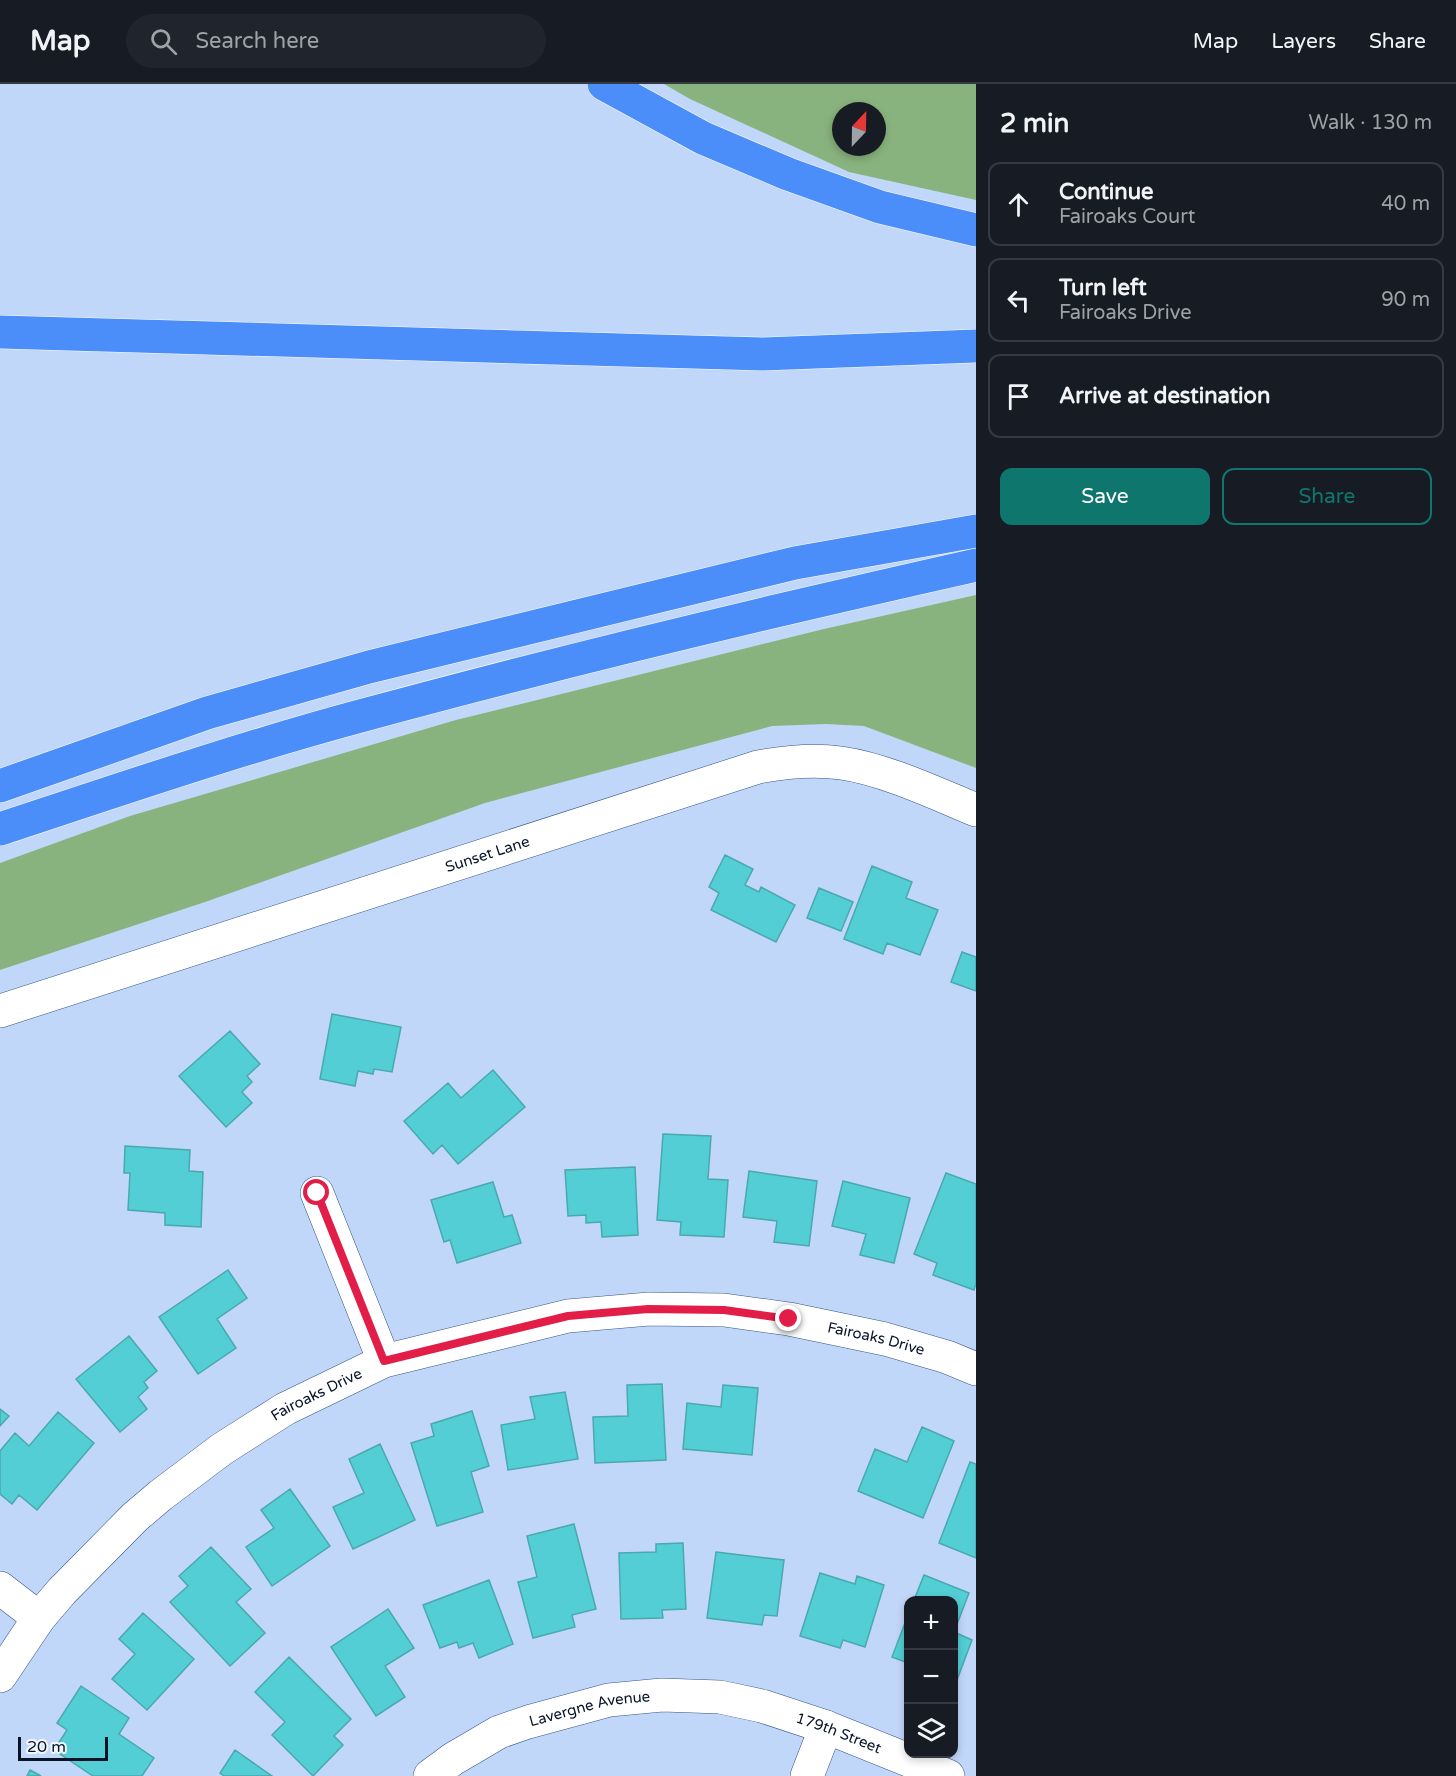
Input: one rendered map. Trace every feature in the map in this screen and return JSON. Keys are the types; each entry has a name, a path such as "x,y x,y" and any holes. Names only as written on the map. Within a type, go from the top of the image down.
{"highway":[{"path":"604,84 703,138 788,174 880,207 976,230"},
{"path":"0,332 764,354 976,346"},
{"path":"0,786 207,713 369,667 795,563 976,531"},
{"path":"0,829 151,779 362,716 611,651 976,565"}],"street":[{"name":"Sunset Lane","path":"0,1011 758,767 783,762 842,763 913,784 976,810"},
{"path":"317,1193 384,1361"},
{"name":"Fairoaks Drive","path":"0,1676 39,1618 135,1517 222,1449 285,1409 384,1361 568,1316 648,1309 724,1310 789,1319 885,1339 946,1357 976,1369"},
{"path":"0,1588 39,1618"},
{"name":"Lavergne Avenue","path":"430,1776 453,1759 499,1732 609,1700 662,1695 720,1697 762,1706"},
{"name":"179th Street","path":"762,1706 826,1726 948,1776"},
{"path":"807,1776 826,1726"}],"green space":[{"path":"664,84 976,84 976,200 849,172 690,99"},
{"path":"976,595 976,768 864,726 826,724 772,726 485,803 208,901 0,970 0,863 130,816 456,720 824,629"}],"building":[{"path":"725,855 753,869 745,885 759,892 761,887 795,905 776,942 711,910 719,893 709,887"},
{"path":"872,866 912,882 906,898 938,910 920,955 887,943 883,954 844,939"},
{"path":"819,888 853,902 841,931 807,918"},
{"path":"962,952 976,957 976,991 951,982"},
{"path":"332,1014 401,1027 392,1072 374,1069 373,1074 358,1071 355,1086 320,1079"},
{"path":"230,1031 260,1064 247,1076 252,1082 242,1092 252,1103 226,1127 179,1076"},
{"path":"493,1070 525,1107 458,1164 442,1145 433,1154 404,1121 448,1083 461,1098"},
{"path":"663,1134 711,1136 708,1179 728,1180 724,1237 680,1235 681,1222 657,1220"},
{"path":"125,1146 190,1150 189,1171 203,1172 201,1227 165,1225 165,1213 128,1210 130,1173 124,1173"},
{"path":"635,1167 638,1235 602,1237 601,1222 586,1223 586,1215 568,1216 565,1170"},
{"path":"749,1171 817,1181 809,1246 774,1242 777,1221 743,1217"},
{"path":"946,1173 976,1184 976,1284 974,1290 933,1275 937,1263 914,1254"},
{"path":"843,1181 910,1198 894,1263 860,1255 866,1234 832,1226"},
{"path":"493,1182 504,1217 512,1215 521,1243 457,1263 450,1240 444,1242 431,1200"},
{"path":"228,1270 247,1298 217,1319 236,1348 198,1374 159,1317"},
{"path":"129,1336 157,1371 144,1382 148,1388 138,1397 147,1409 120,1432 76,1379"},
{"path":"662,1384 666,1460 595,1463 593,1417 628,1416 627,1385"},
{"path":"723,1385 758,1388 752,1455 683,1449 687,1403 721,1407"},
{"path":"565,1392 578,1459 508,1470 501,1425 535,1419 530,1397"},
{"path":"0,1409 9,1416 0,1426"},
{"path":"472,1411 489,1466 471,1472 483,1512 437,1526 411,1443 434,1436 431,1424"},
{"path":"58,1412 94,1443 37,1510 19,1495 12,1504 0,1494 0,1451 15,1433 29,1446"},
{"path":"922,1427 954,1441 923,1518 858,1491 875,1449 907,1462"},
{"path":"380,1444 415,1520 353,1549 333,1507 364,1493 349,1459"},
{"path":"970,1462 976,1464 976,1558 939,1543"},
{"path":"290,1489 330,1546 272,1586 246,1547 274,1528 261,1510"},
{"path":"574,1524 596,1609 572,1615 575,1627 533,1638 518,1582 537,1577 527,1536"},
{"path":"683,1543 686,1609 662,1610 663,1618 621,1619 619,1553 656,1552 656,1544"},
{"path":"211,1547 251,1589 236,1602 265,1633 230,1666 170,1602 188,1586 179,1576"},
{"path":"716,1552 784,1560 777,1616 764,1615 762,1625 707,1618"},
{"path":"820,1573 855,1584 857,1576 884,1585 865,1647 843,1640 840,1648 800,1636"},
{"path":"924,1575 969,1593 958,1622 958,1596 916,1596"},
{"path":"489,1580 513,1644 479,1658 473,1643 459,1648 457,1642 440,1648 423,1605"},
{"path":"388,1609 414,1648 385,1666 405,1697 376,1716 331,1647"},
{"path":"143,1613 194,1659 147,1710 112,1679 135,1654 119,1639"},
{"path":"904,1626 904,1662 892,1657"},
{"path":"958,1634 972,1640 958,1677"},
{"path":"289,1657 351,1719 334,1736 343,1745 313,1776 272,1735 285,1722 255,1692"},
{"path":"81,1686 129,1718 119,1734 154,1758 142,1776 93,1776 54,1750 67,1730 57,1723"},
{"path":"235,1750 272,1776 224,1776 220,1773"},
{"path":"30,1770 41,1776 27,1776"}],"route":[{"path":"317,1193 384,1361 568,1316 648,1309 724,1310 789,1319"}]}
